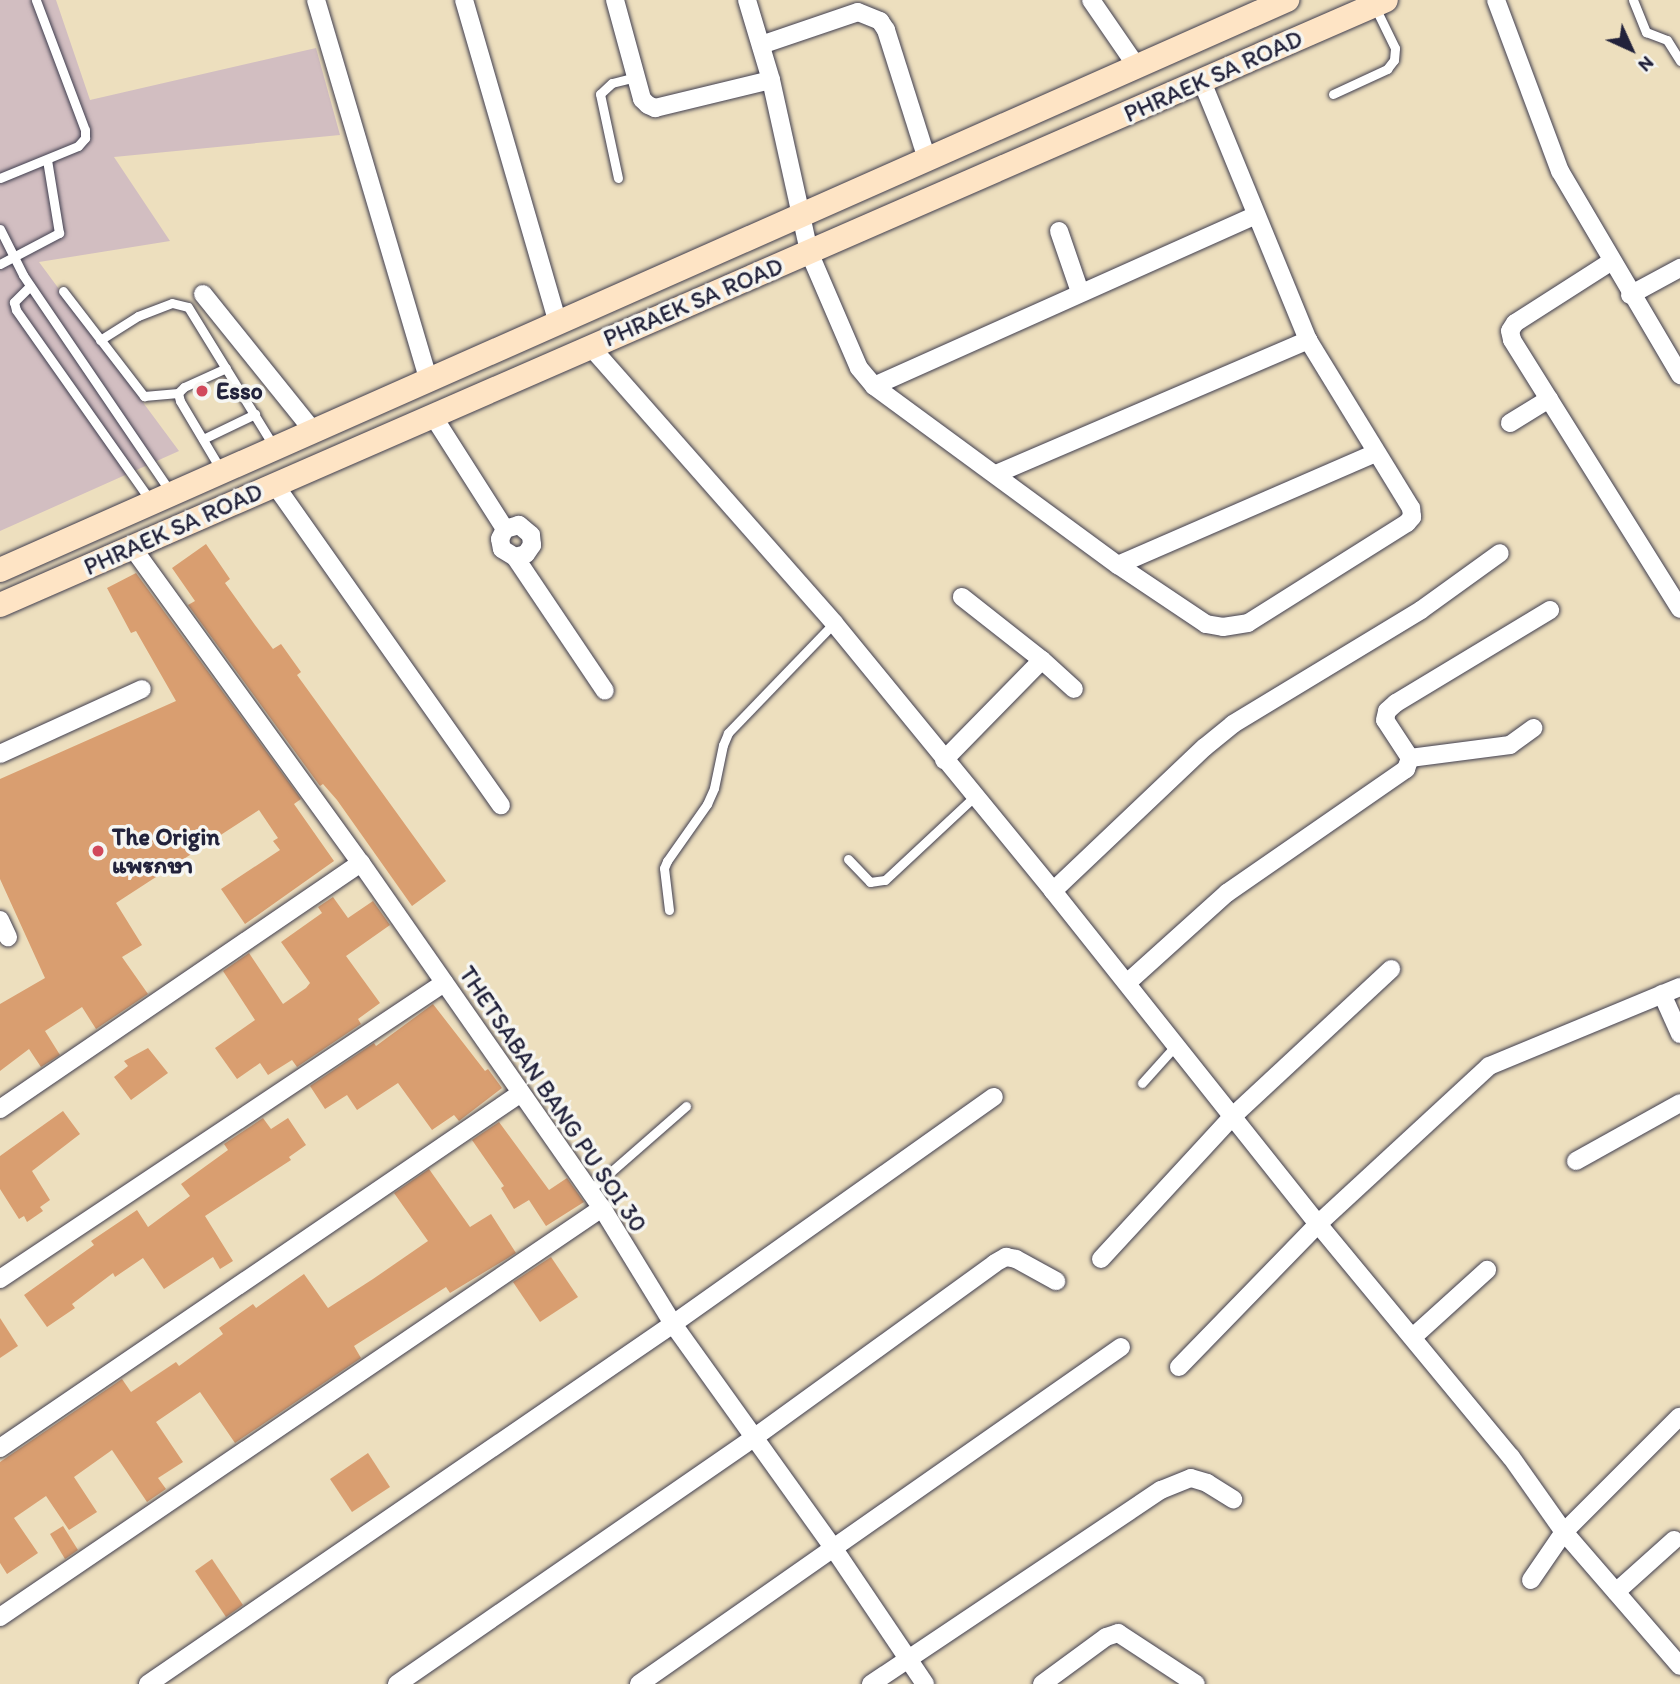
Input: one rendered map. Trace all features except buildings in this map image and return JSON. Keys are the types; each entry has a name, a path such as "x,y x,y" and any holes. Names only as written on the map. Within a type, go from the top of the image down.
{"main road":[{"name":"PHRAEK SA ROAD","path":"0,570 1287,0"},
{"name":"PHRAEK SA ROAD","path":"0,604 1380,3"}],"street":[{"path":"316,0 429,381"},
{"path":"464,0 558,323"},
{"path":"614,0 642,99 655,108 771,80"},
{"path":"747,0 771,80 809,252 849,349 874,386 1118,565 1206,624 1223,627 1248,623 1407,523 1412,517 1411,508 1308,340 1254,216 1202,81"},
{"path":"1091,0 1137,67"},
{"path":"1496,0 1560,171 1630,295 1680,375"},
{"path":"761,45 858,12 880,21 886,30 927,159"},
{"path":"874,386 1254,216"},
{"path":"1059,231 1080,292"},
{"path":"1612,261 1515,323 1510,331 1512,340 1680,609"},
{"path":"1630,295 1680,268"},
{"path":"203,294 314,432"},
{"path":"996,474 1308,340"},
{"path":"590,346 834,623 1053,891 1318,1224 1511,1457 1564,1532 1680,1666"},
{"path":"1510,423 1549,399"},
{"path":"433,416 505,529"},
{"path":"1118,565 1375,453"},
{"path":"275,485 501,805"},
{"path":"505,529 519,525 531,535 529,550 516,557"},
{"path":"505,529 500,544 506,553 516,557 605,691"},
{"name":"THETSABAN BANG PU SOI 30","path":"132,547 360,863 521,1093 601,1208 673,1324 834,1549 925,1684"},
{"path":"1053,891 1205,747 1233,724 1421,610 1500,553"},
{"path":"962,597 1074,689"},
{"path":"1410,758 1385,720 1387,711 1550,610"},
{"path":"944,760 1042,660"},
{"path":"0,754 142,689"},
{"path":"1410,758 1510,744 1533,728"},
{"path":"1127,983 1227,893 1406,769 1410,758"},
{"path":"0,1109 360,863"},
{"path":"0,920 8,937"},
{"path":"1101,1259 1233,1116 1391,969"},
{"path":"0,1279 444,983"},
{"path":"1179,1367 1318,1224 1489,1066 1680,987"},
{"path":"1662,994 1680,1034"},
{"path":"0,1448 521,1093"},
{"path":"148,1684 673,1324 994,1097"},
{"path":"1576,1161 1680,1103"},
{"path":"0,1617 601,1208"},
{"path":"397,1684 755,1437 995,1263 1006,1257 1016,1259 1056,1281"},
{"path":"1413,1337 1487,1270"},
{"path":"639,1684 1121,1347"},
{"path":"1531,1580 1564,1532 1679,1417"},
{"path":"871,1684 1171,1485 1191,1478 1207,1483 1233,1499"},
{"path":"1616,1592 1674,1540"},
{"path":"1042,1684 1106,1637 1118,1633 1196,1684"}],"lane":[{"path":"0,178 78,146 85,138 85,130 36,0"},
{"path":"1633,0 1646,32 1667,40 1680,61"},
{"path":"1333,94 1387,69 1394,60 1395,48 1380,3"},
{"path":"618,178 600,94 612,83 636,77"},
{"path":"0,264 59,233 47,160"},
{"path":"0,229 30,286 163,499"},
{"path":"30,286 14,302 16,310 163,499"},
{"path":"63,291 144,396 178,393 184,387 226,368"},
{"path":"100,340 138,316 172,303 188,307 276,450"},
{"path":"178,393 222,472"},
{"path":"202,439 255,414"},
{"path":"669,910 664,868 715,788 723,745 728,733 834,623"},
{"path":"848,859 870,882 885,880 974,797"},
{"path":"1142,1083 1176,1045"},
{"path":"589,1191 686,1106"}],"shaded area":[{"path":"0,0 56,0 90,100 316,48 340,135 114,157 170,241 39,262 179,451 0,531"}],"place":[{"name":"Esso","path":"202,391"},
{"name":"The Origin แพรกษา","path":"98,851"}]}
